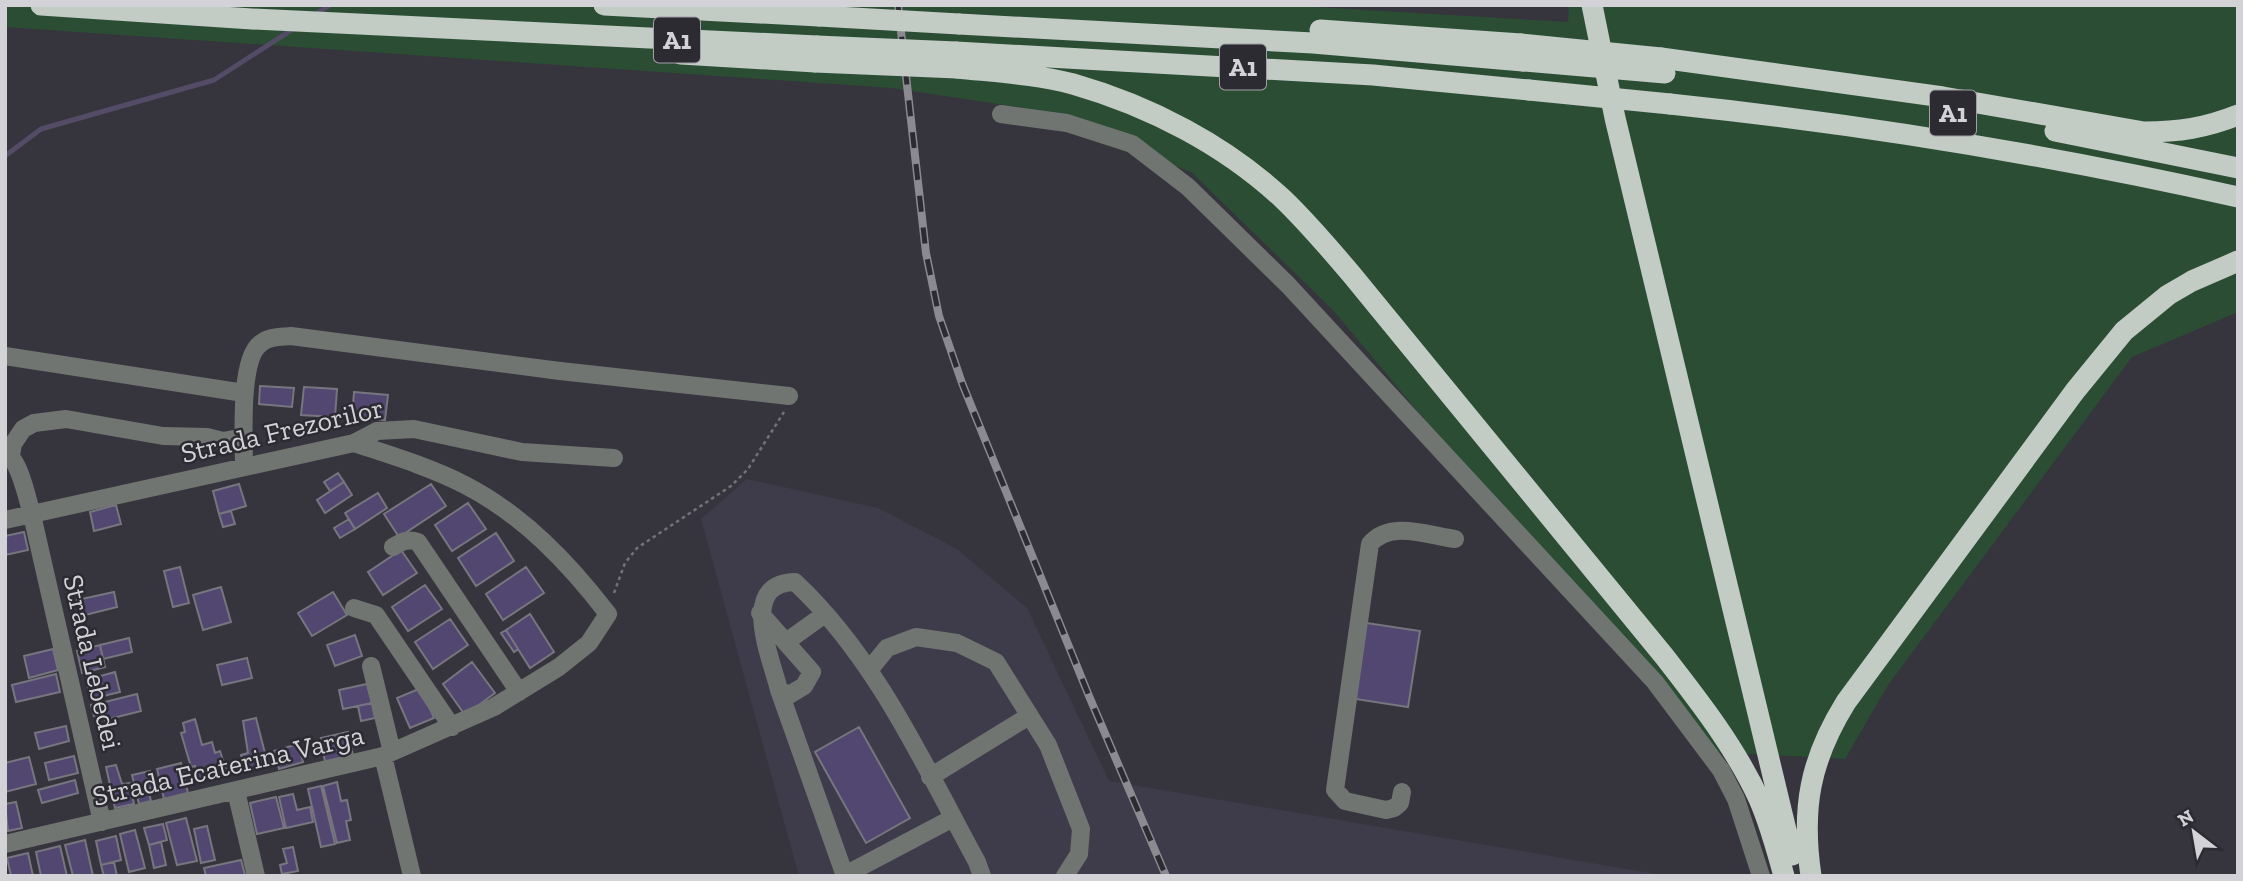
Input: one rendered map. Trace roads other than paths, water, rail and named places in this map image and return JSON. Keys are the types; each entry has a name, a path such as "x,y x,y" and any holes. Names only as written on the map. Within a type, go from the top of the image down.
{"highway":[{"name":"A1","path":"41,5 537,34 816,54 1373,75 1670,104 1825,123 1984,147 2238,197"},
{"name":"A1","path":"604,5 819,16 958,17 1312,43 1522,52 1663,66 1991,119 2238,168"},
{"path":"872,5 958,17"},
{"path":"1592,5 1615,118 1797,876"},
{"path":"956,60 1071,84 1136,107 1215,147 1283,199 1352,275 1664,656 1711,718 1759,799 1784,876"},
{"path":"1663,66 1943,97 2144,132 2176,132 2210,126 2238,115"},
{"path":"1811,876 1807,834 1809,790 1823,743 1846,702 2075,391 2124,331 2168,295 2192,281 2238,261"}],"street":[{"path":"1001,114 1067,123 1132,144 1188,187 1288,285 1655,682 1721,770 1736,799 1761,876"},
{"path":"244,467 244,393 251,357 258,345 272,337 291,336 560,371 789,396"},
{"path":"5,356 244,393"},
{"path":"8,454 23,429 34,423 66,419 163,436 207,437 223,441 244,437"},
{"name":"Strada Frezorilor","path":"5,520 354,443 377,430 414,429 522,452 614,458"},
{"path":"354,443 464,485 507,513 552,549 576,573 608,614 589,643 559,667 494,708 388,754 371,666"},
{"name":"Strada Lebedei","path":"8,454 17,466 32,514 102,822"},
{"path":"1402,792 1400,803 1386,810 1345,801 1335,790 1370,544 1376,537 1391,529 1455,539"},
{"path":"393,547 411,539 418,542 519,692"},
{"path":"953,818 845,875 779,690 760,613 765,594 782,582 795,582 870,669 953,818 977,862 982,876"},
{"path":"354,608 376,615 452,727"},
{"path":"760,613 812,672 804,686 789,695 779,690"},
{"path":"786,642 825,614"},
{"path":"870,669 887,648 916,637 957,643 996,662 1048,745 1081,829 1079,854 1065,876"},
{"path":"930,777 1029,716"},
{"name":"Strada Ecaterina Varga","path":"5,844 388,754 412,876"},
{"path":"236,791 256,876"}],"waterway":[{"path":"316,14 330,5"},
{"path":"5,156 41,129 214,80 293,29"}],"railway":[{"path":"898,5 926,253 939,316 962,383 1089,696 1166,876"}]}
